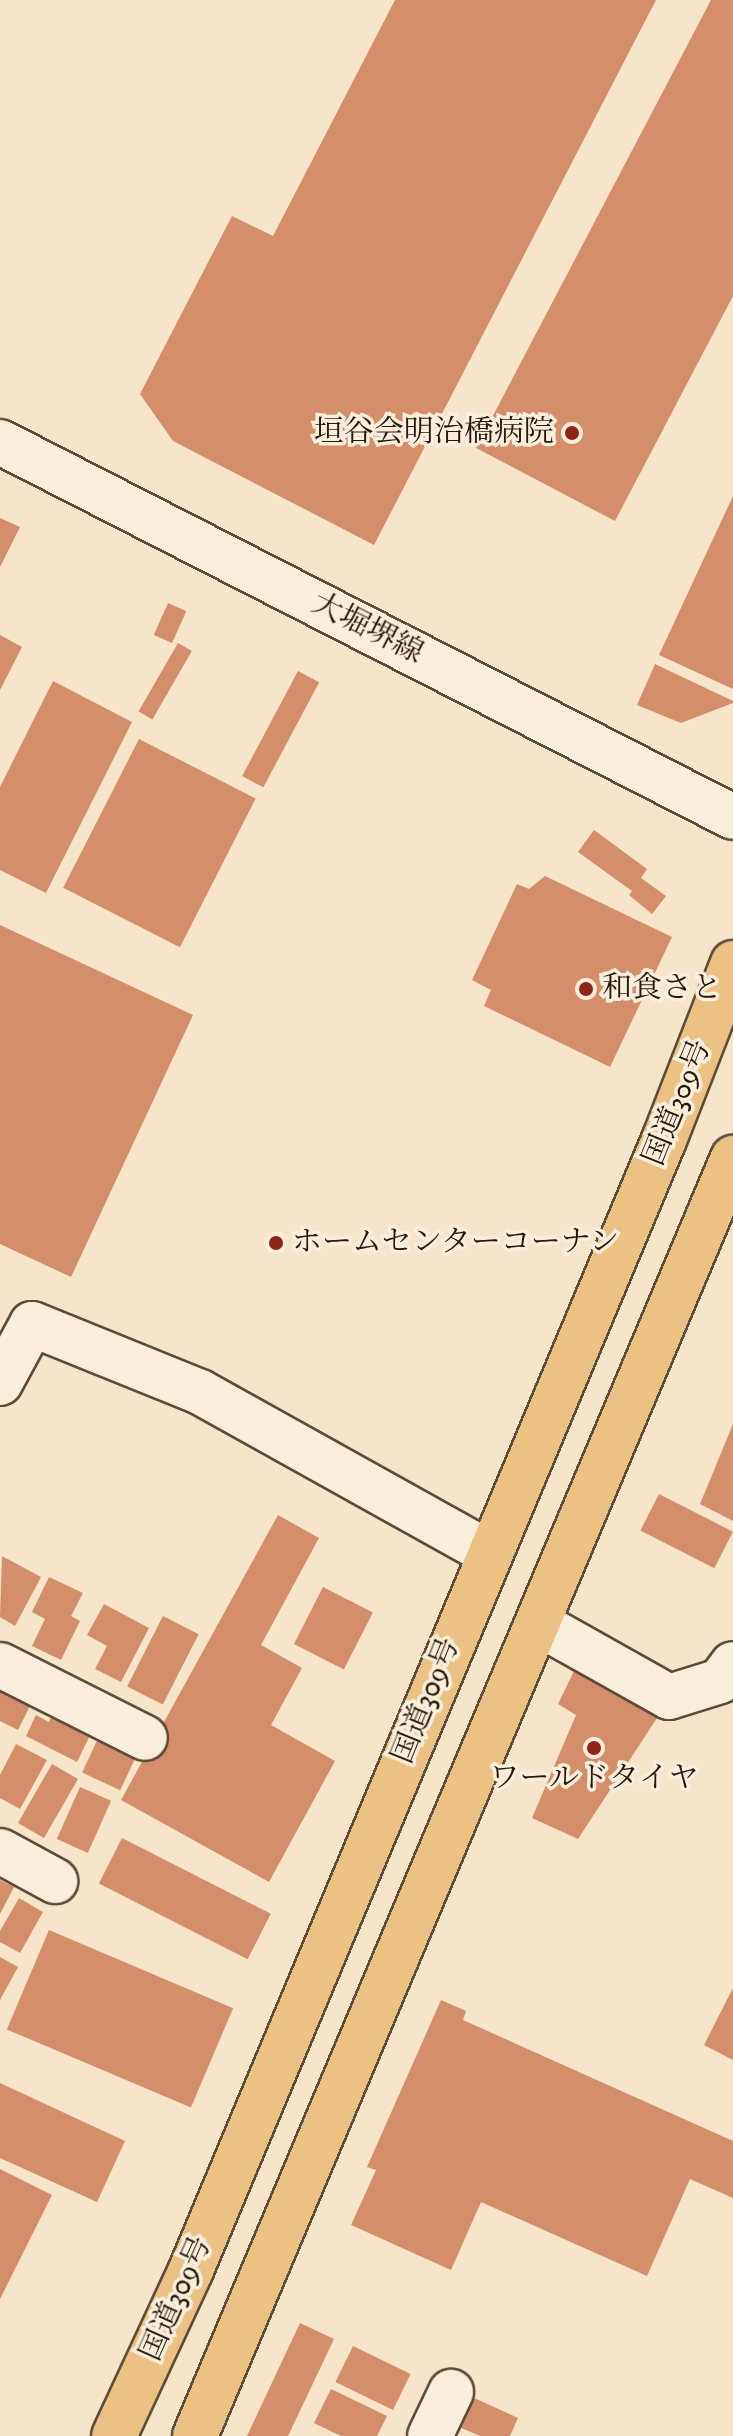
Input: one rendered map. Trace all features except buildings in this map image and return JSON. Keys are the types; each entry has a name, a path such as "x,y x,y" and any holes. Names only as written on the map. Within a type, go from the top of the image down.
{"highway":[{"name":"国道309号","path":"114,2436 191,2270 488,1552 664,1140 733,963"},
{"path":"195,2436 733,1158"}],"street":[{"name":"大堀堺線","path":"0,442 733,817"},
{"path":"0,1383 32,1324 200,1392 488,1552"},
{"path":"539,1624 669,1697 720,1681 733,1664"},
{"path":"0,1665 145,1738"},
{"path":"0,1851 55,1881"},
{"path":"430,2436 451,2392"}],"place":[{"name":"垣谷会明治橋病院","path":"572,433"},
{"name":"和食さと","path":"586,989"},
{"name":"ホームセンターコーナン","path":"276,1243"},
{"name":"ワールドタイヤ","path":"594,1748"}]}
